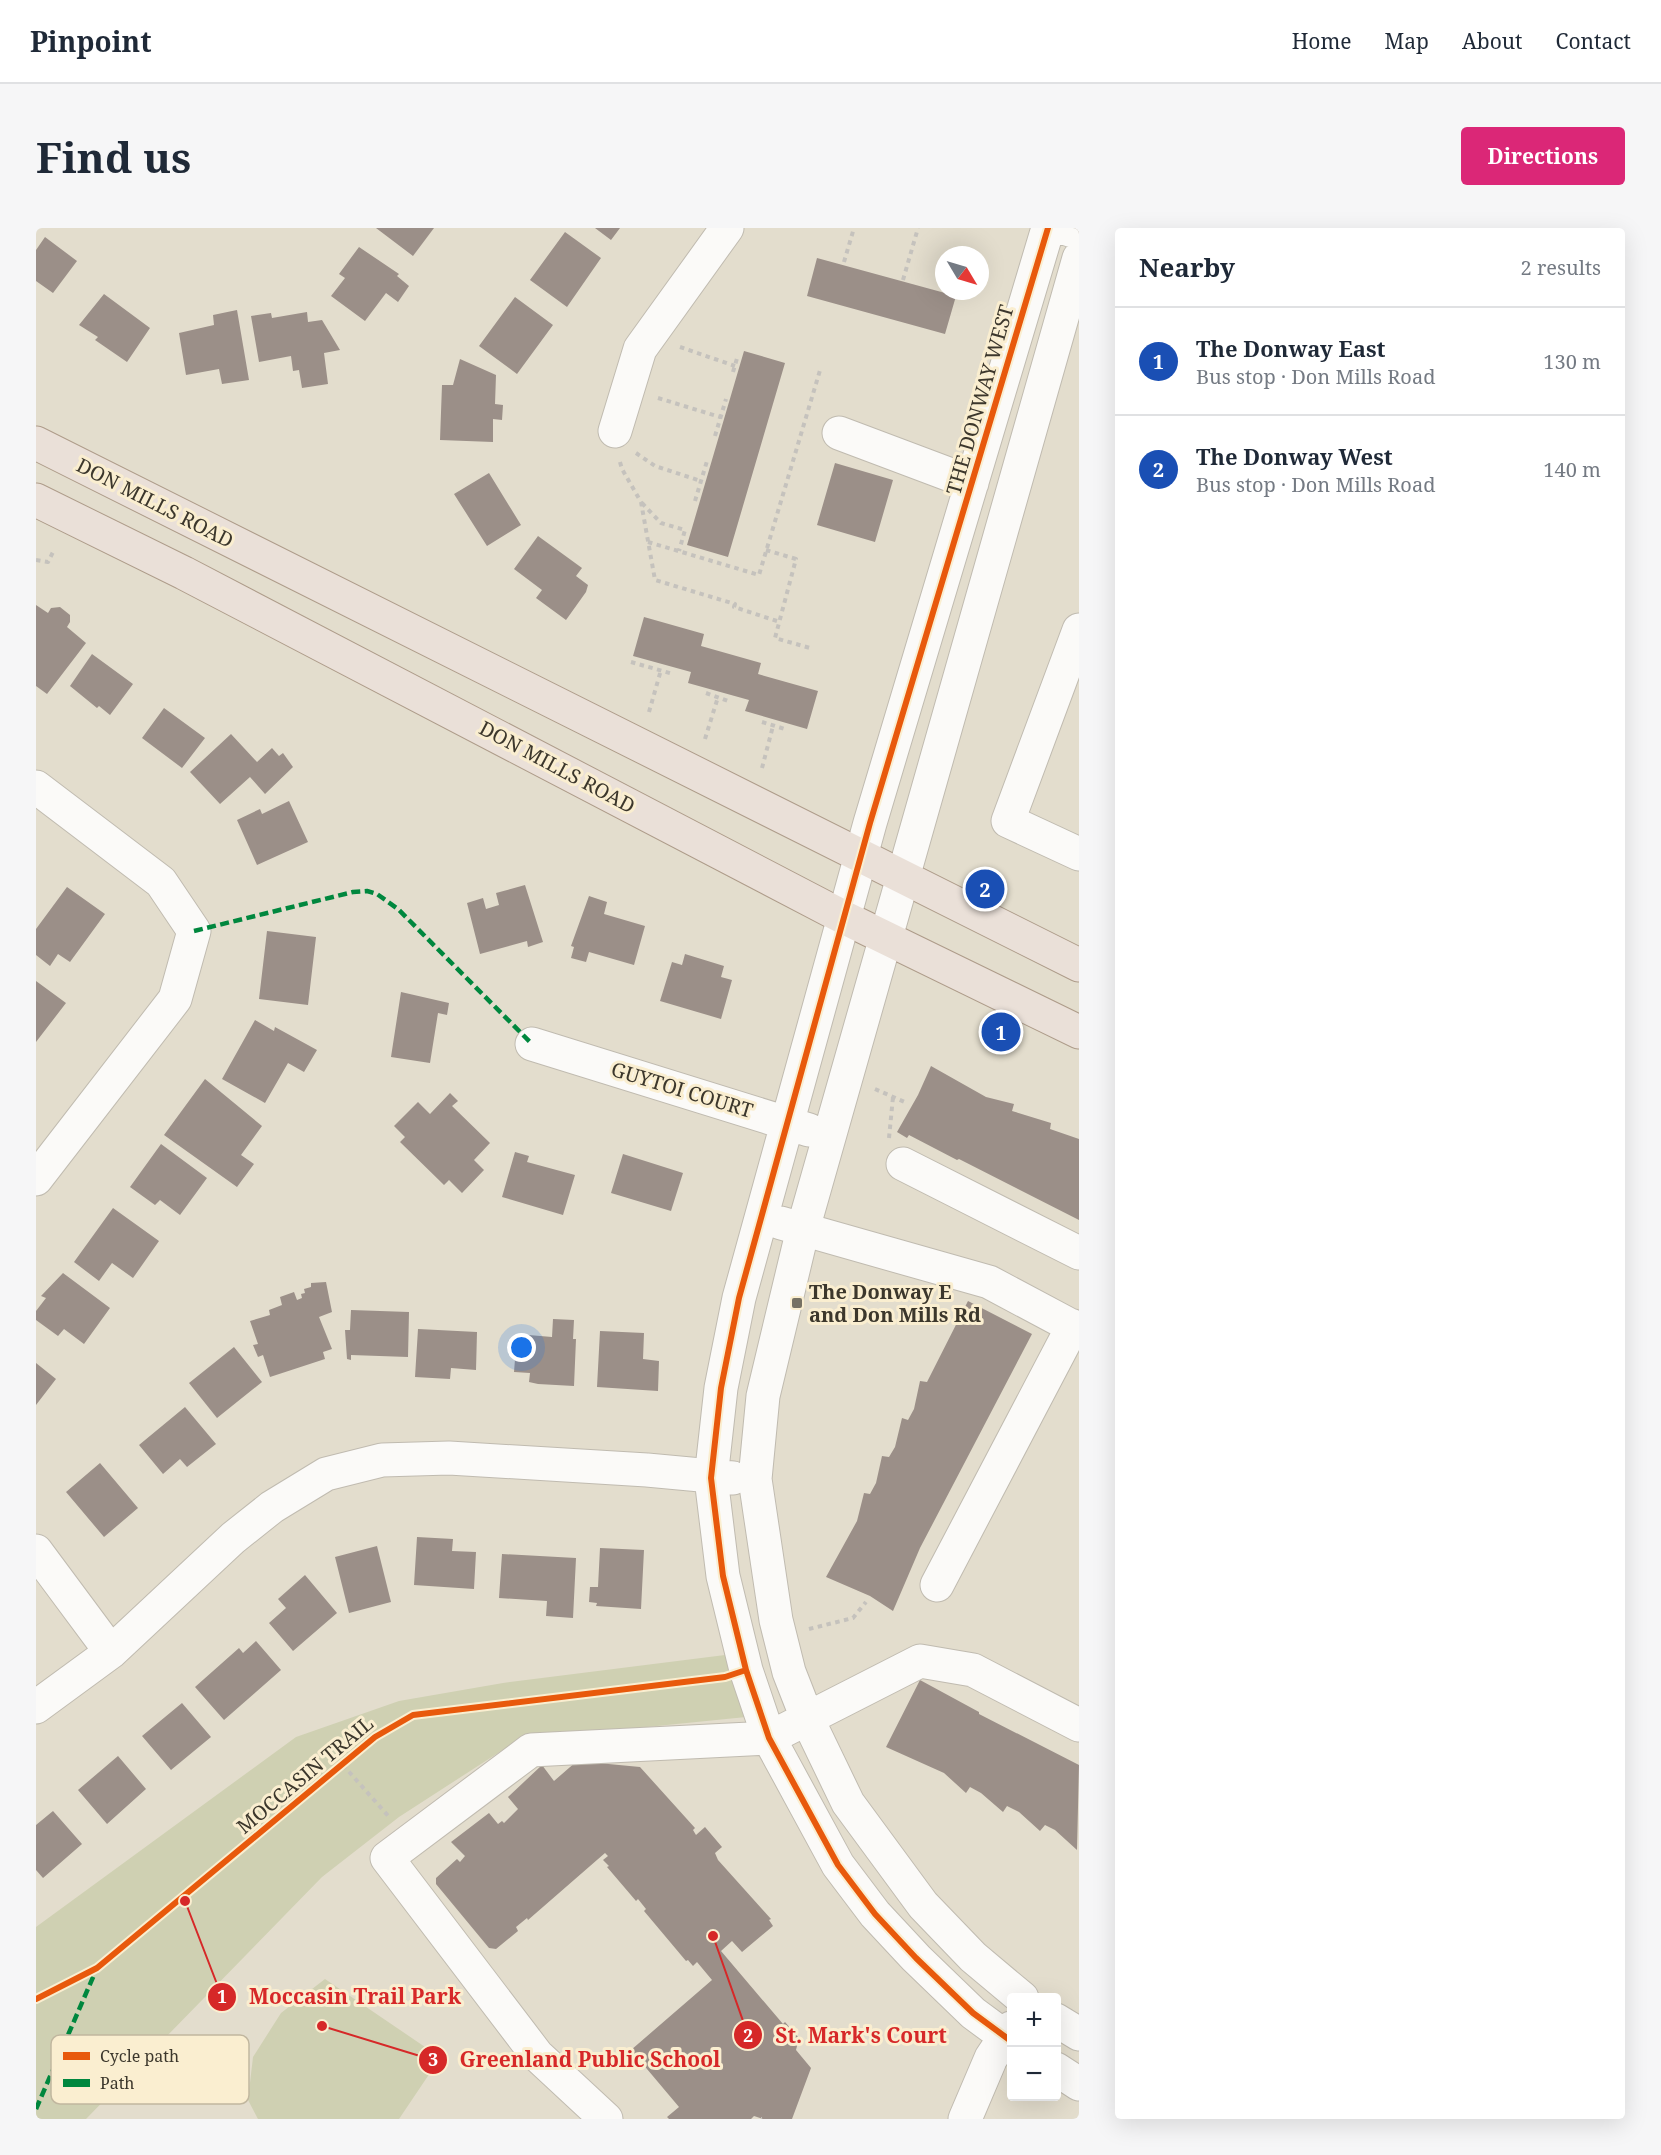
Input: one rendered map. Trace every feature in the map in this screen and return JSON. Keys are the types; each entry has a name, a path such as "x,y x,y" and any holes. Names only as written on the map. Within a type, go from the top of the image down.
{"main road":[{"name":"DON MILLS ROAD","path":"36,443 861,856 902,874 1079,965"},
{"name":"DON MILLS ROAD","path":"36,500 204,584 845,918 1079,1032"}],"street":[{"path":"615,431 640,349 727,228"},
{"name":"THE DONWAY WEST","path":"1007,2034 956,1997 915,1958 875,1914 838,1865 769,1738 746,1670 723,1575 711,1478 721,1388 739,1298 861,856 1048,228"},
{"path":"1064,228 1079,233"},
{"path":"1016,1993 973,1957 923,1905 848,1803 807,1718 789,1672 776,1620 755,1479 763,1396 803,1229 831,1136 902,874 1079,258"},
{"path":"839,433 972,483"},
{"path":"1079,630 1008,821 1079,855"},
{"path":"36,787 161,882 194,931 175,999 36,1179"},
{"name":"GUYTOI COURT","path":"532,1044 831,1136"},
{"path":"896,1153 1079,1253"},
{"path":"762,1217 989,1282 1076,1328 937,1585"},
{"path":"36,1707 111,1652 233,1538 273,1507 326,1474 382,1460 449,1458 676,1472 711,1478 755,1479"},
{"path":"36,1551 111,1652"},
{"path":"606,2119 537,2055 387,1858 531,1750 769,1738 920,1661 973,1670 1079,1725"},
{"path":"1061,2023 1079,2034"},
{"path":"965,2119 991,2058 1007,2038"},
{"path":"1061,2073 1079,2084"}],"path":[{"path":"844,262 854,228"},
{"path":"903,280 918,228"},
{"path":"653,330 686,351 735,366"},
{"path":"734,372 738,356"},
{"path":"648,542 759,575 821,367"},
{"path":"628,389 720,417"},
{"path":"715,436 726,399"},
{"path":"615,431 622,469 641,502 661,523 685,530 679,551"},
{"path":"615,431 635,452 655,466 701,481"},
{"path":"695,501 707,461"},
{"path":"641,502 655,580 735,604 734,607 780,622"},
{"path":"766,550 796,559 775,638 810,648"},
{"path":"36,560 48,562 53,552"},
{"path":"631,662 673,674"},
{"path":"648,712 661,670"},
{"path":"706,693 729,701"},
{"path":"705,740 718,697"},
{"path":"762,722 785,729"},
{"path":"762,768 773,726"},
{"path":"872,1088 907,1103"},
{"path":"893,1097 896,1153"},
{"path":"808,1629 853,1618 866,1602"},
{"path":"340,1767 411,1841"}],"green space":[{"path":"725,1655 746,1717 518,1740 399,1817 322,1877 168,2035 51,2035 51,2104 101,2104 86,2119 36,2119 36,1927 296,1737 399,1701 503,1683"},
{"path":"325,1979 428,2049 434,2067 399,2119 258,2119 249,2102 253,2057 281,2013"}],"building":[{"path":"376,228 434,228 413,256"},
{"path":"595,228 620,228 611,240"},
{"path":"565,232 601,258 567,307 530,280"},
{"path":"45,237 77,261 53,293 36,281 36,250"},
{"path":"359,247 399,274 397,276 409,286 398,302 386,293 365,321 331,296 345,278 339,274"},
{"path":"817,258 935,290 935,300 955,300 945,334 807,296"},
{"path":"104,294 150,328 127,362 95,340 98,337 79,325"},
{"path":"515,297 553,325 517,374 479,346"},
{"path":"237,310 249,380 222,384 219,369 186,375 179,333 214,325 213,315"},
{"path":"307,312 308,322 322,320 340,350 324,353 328,384 302,388 299,370 293,371 291,356 259,362 251,316 271,313 272,318"},
{"path":"744,351 785,363 728,557 687,545"},
{"path":"460,359 496,375 495,404 503,405 502,420 493,419 493,442 440,440 442,385 453,385"},
{"path":"835,463 893,480 875,542 817,525"},
{"path":"489,473 521,525 487,546 454,494"},
{"path":"538,536 582,568 576,576 588,585 586,592 566,620 536,598 542,590 514,569"},
{"path":"36,605 48,613 51,608 60,607 70,615 67,627 86,643 47,694 36,686"},
{"path":"644,617 704,634 701,646 761,663 758,674 818,691 807,729 745,711 749,700 688,683 691,672 633,656"},
{"path":"92,654 133,684 110,715 99,706 97,708 70,686"},
{"path":"164,708 205,738 182,768 142,738"},
{"path":"231,734 257,762 272,748 279,756 283,753 293,767 265,794 250,777 220,804 190,772"},
{"path":"289,801 308,842 257,865 237,820 260,809 262,814"},
{"path":"525,885 543,942 528,947 527,941 480,954 467,903 483,898 486,909 499,905 496,893"},
{"path":"67,887 105,914 70,962 58,954 50,966 36,955 36,929"},
{"path":"589,896 607,902 604,914 645,926 634,965 589,952 586,962 571,958 574,947 571,946"},
{"path":"267,931 316,937 308,1005 259,999"},
{"path":"685,954 724,966 721,977 732,980 721,1019 660,1001 672,962 682,965"},
{"path":"36,981 66,1003 36,1042"},
{"path":"401,992 449,1003 447,1015 438,1013 430,1063 391,1057"},
{"path":"255,1020 274,1031 275,1027 317,1050 304,1072 288,1063 265,1103 222,1079"},
{"path":"931,1066 986,1097 1014,1104 1012,1111 1051,1123 1050,1129 1079,1139 1079,1220 959,1159 909,1135 907,1138 897,1132"},
{"path":"205,1079 262,1126 241,1155 254,1164 237,1187 164,1135"},
{"path":"450,1093 458,1101 452,1106 490,1143 474,1160 484,1170 462,1193 449,1180 444,1185 400,1142 405,1137 394,1126 418,1102 430,1114"},
{"path":"161,1144 207,1178 180,1215 160,1200 155,1205 130,1187"},
{"path":"515,1152 529,1156 527,1162 575,1175 563,1215 502,1197"},
{"path":"623,1154 683,1173 671,1211 611,1193"},
{"path":"113,1208 159,1241 133,1278 112,1263 99,1281 74,1262"},
{"path":"63,1273 110,1308 84,1344 64,1329 58,1336 36,1320 36,1311 46,1298 41,1296"},
{"path":"326,1282 332,1312 319,1317 332,1349 323,1352 325,1359 270,1377 263,1355 258,1357 253,1345 258,1344 250,1321 270,1315 269,1310 282,1305 280,1297 294,1292 297,1300 302,1298 301,1294 305,1293 304,1289 311,1287 311,1283"},
{"path":"968,1301 1032,1334 920,1548 893,1611 870,1596 826,1577 857,1521 864,1493 870,1494 876,1483 882,1456 889,1457 895,1447 902,1418 908,1420 914,1409 920,1381 927,1382"},
{"path":"351,1310 409,1312 408,1357 351,1355 351,1360 347,1359 345,1330 350,1330"},
{"path":"553,1319 574,1320 573,1339 576,1339 574,1386 529,1382 530,1373 514,1372 517,1334 552,1337"},
{"path":"418,1329 477,1332 476,1370 451,1368 450,1379 415,1377"},
{"path":"600,1331 644,1333 643,1359 659,1361 658,1391 597,1387"},
{"path":"234,1347 262,1382 217,1418 189,1383"},
{"path":"36,1363 56,1379 36,1405"},
{"path":"185,1407 216,1444 187,1467 180,1459 163,1474 139,1445"},
{"path":"100,1463 138,1508 104,1537 66,1492"},
{"path":"417,1537 453,1539 452,1551 476,1552 474,1589 414,1585"},
{"path":"377,1546 391,1602 349,1613 335,1557"},
{"path":"600,1548 644,1550 641,1609 596,1606 597,1603 589,1602 590,1587 598,1587"},
{"path":"502,1554 576,1558 573,1618 546,1616 547,1601 499,1598"},
{"path":"305,1575 337,1613 293,1651 269,1623 286,1608 278,1599"},
{"path":"256,1641 281,1670 224,1720 195,1687 239,1648 243,1653"},
{"path":"920,1680 979,1714 1079,1765 1077,1850 1055,1830 1045,1825 1040,1831 1019,1812 1007,1806 1003,1812 981,1793 970,1787 966,1793 944,1773 886,1747"},
{"path":"182,1703 211,1737 171,1770 142,1736"},
{"path":"118,1756 146,1789 107,1824 78,1790"},
{"path":"577,1761 640,1767 695,1828 693,1830 696,1835 705,1827 722,1847 715,1853 718,1860 771,1919 769,1920 773,1926 742,1952 732,1941 721,1951 783,2024 785,2022 799,2038 796,2050 811,2068 792,2119 763,2119 754,2116 751,2119 669,2119 667,2117 679,2107 631,2050 712,1980 697,1962 693,1966 688,1960 686,1961 644,1911 646,1909 638,1899 636,1901 607,1867 609,1866 603,1860 608,1856 605,1853 528,1920 527,1918 516,1927 518,1931 496,1949 489,1948 436,1884 436,1878 457,1859 460,1862 465,1856 451,1842 489,1813 498,1824 502,1821 504,1823 518,1809 508,1797 542,1765 554,1781"},
{"path":"53,1811 82,1844 43,1878 36,1870 36,1825"}],"marked path":[{"path":"194,931 353,892 367,891 377,894 398,909 532,1044"},
{"path":"68,2035 97,1968"},
{"path":"36,2109 51,2074"}],"cycle path":[{"path":"1007,2038 973,2013 916,1958 875,1914 838,1865 769,1738 746,1670 723,1576 711,1478 721,1388 739,1298 870,823 1048,228"},
{"name":"MOCCASIN TRAIL","path":"36,1999 97,1968 375,1737 413,1715 725,1677 746,1670"}],"place":[{"name":"The Donway West","path":"985,889"},
{"name":"The Donway East","path":"1001,1032"},
{"name":"The Donway E and Don Mills Rd","path":"797,1303"},
{"name":"Moccasin Trail Park","path":"185,1901"},
{"name":"St. Mark's Court","path":"713,1936"},
{"name":"Greenland Public School","path":"322,2026"}]}
